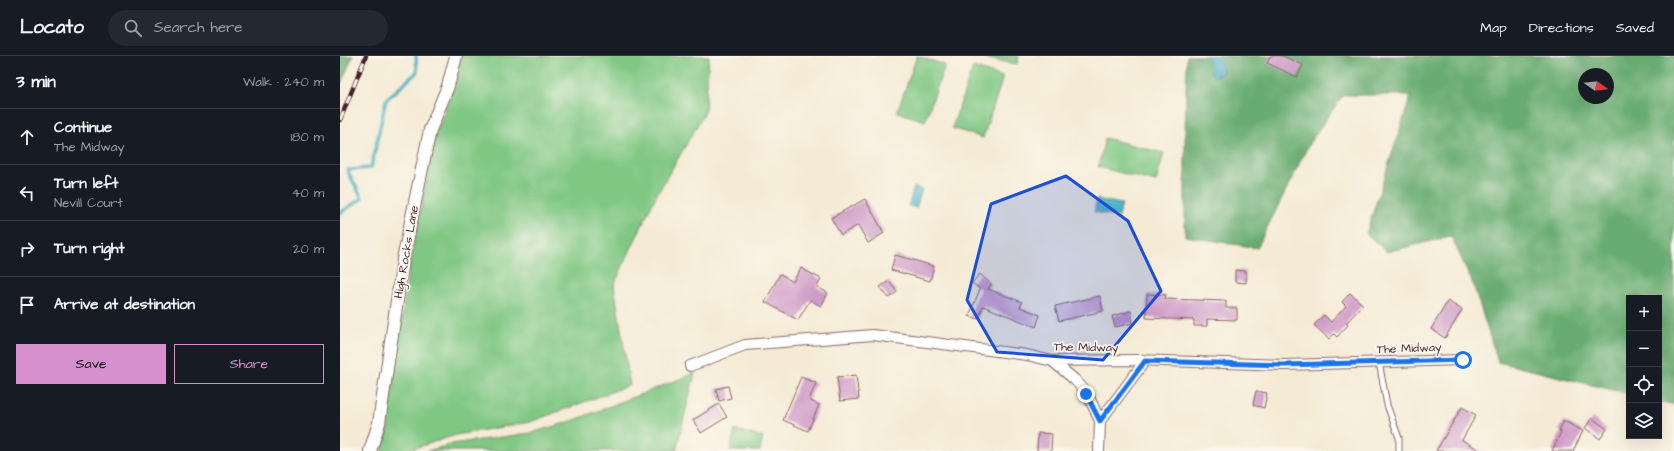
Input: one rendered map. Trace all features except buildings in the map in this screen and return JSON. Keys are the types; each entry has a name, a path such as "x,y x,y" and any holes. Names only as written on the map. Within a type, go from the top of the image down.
{"street":[{"name":"High Rocks Lane","path":"370,451 379,424 403,260 430,130 448,86 456,56"},
{"name":"The Midway","path":"690,366 745,345 873,335 1027,355 1052,361 1145,361 1284,365 1463,360"},
{"path":"1052,361 1074,379 1086,394 1100,421 1099,451"},
{"path":"1100,421 1145,361"}],"lane":[{"path":"1379,362 1387,405 1399,438 1399,451"}],"highlighted area":[{"path":"1066,176 1128,221 1161,291 1103,360 997,352 967,300 991,204"}],"green space":[{"path":"340,56 353,56 340,86"},
{"path":"461,56 709,56 705,112 656,196 614,285 630,385 530,422 456,435 406,451 381,451 388,431 388,418 410,262 436,134 456,80"},
{"path":"917,56 945,65 925,121 897,112"},
{"path":"971,56 1019,56 1017,64"},
{"path":"1187,56 1674,56 1674,405 1662,402 1662,295 1626,295 1626,393 1498,362 1473,284 1451,236 1387,252 1366,234 1411,95 1343,95 1310,142 1257,248 1185,236"},
{"path":"973,67 1003,77 983,138 952,128"},
{"path":"1105,138 1164,153 1156,182 1098,167"},
{"path":"695,373 676,451 428,451 451,444 531,433 572,421"},
{"path":"735,430 763,437 760,451 730,451"}],"water":[{"path":"1206,56 1221,56 1220,59 1223,73 1213,77"},
{"path":"914,187 922,190 916,208 908,206"},
{"path":"1097,199 1122,204 1119,217 1094,212"}],"waterway":[{"path":"340,213 362,198 347,170 371,168 386,100 417,72 416,56"}],"railway":[{"path":"340,120 366,56"}],"route":[{"path":"1086,394 1100,421 1145,361 1284,365 1463,360"}]}
